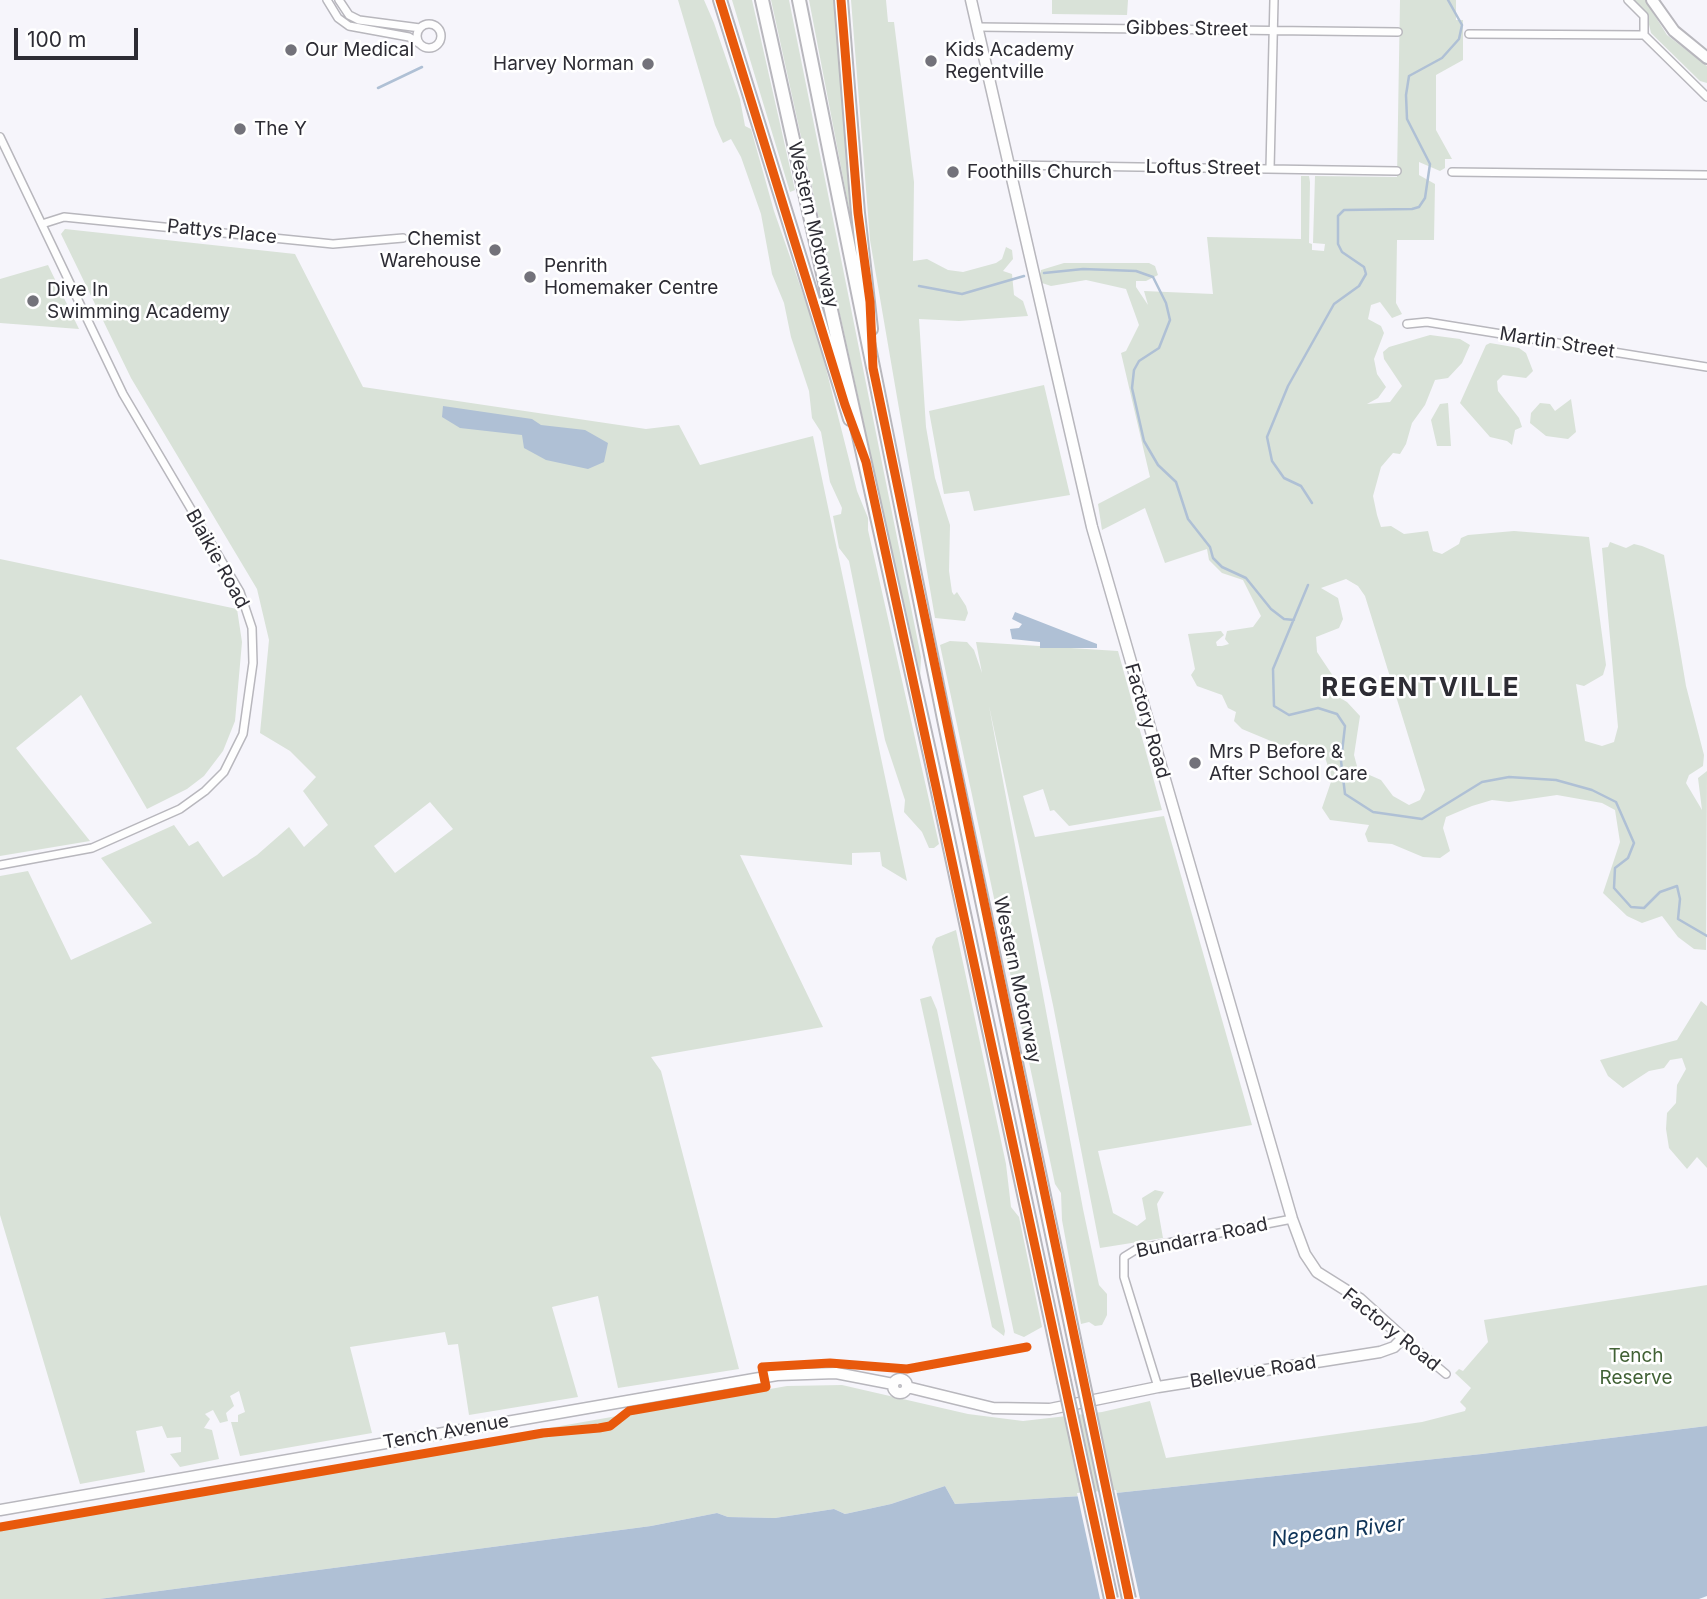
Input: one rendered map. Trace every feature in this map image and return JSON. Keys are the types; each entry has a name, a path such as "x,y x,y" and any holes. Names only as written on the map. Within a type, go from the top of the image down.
{"highway":[{"path":"720,0 845,405 866,462"},
{"name":"Western Motorway","path":"762,0 866,462 1111,1599"},
{"name":"Western Motorway","path":"799,0 1129,1599"},
{"path":"841,0 858,213 870,302 873,368"}],"main road":[{"path":"1652,0 1679,36 1707,58"},
{"path":"1659,0 1664,17"}],"street":[{"path":"327,0 338,18 349,26 409,37 432,48 441,36 435,26 427,24 420,28 359,20 349,15 339,0"},
{"name":"Factory Road","path":"971,0 1092,527 1292,1219 1313,1268 1360,1299 1446,1374"},
{"path":"1270,169 1273,0"},
{"path":"1628,0 1644,16 1644,35"},
{"name":"Gibbes Street","path":"977,27 1398,32"},
{"path":"420,28 417,38 420,44"},
{"path":"1469,34 1644,35 1706,95"},
{"name":"Blaikie Road","path":"0,137 123,394 240,592 252,628 253,663 243,734 224,772 205,791 180,808 92,848 0,865"},
{"name":"Loftus Street","path":"1009,165 1396,171"},
{"path":"1452,172 1707,175"},
{"name":"Pattys Place","path":"41,224 64,217 333,244 403,238"},
{"name":"Martin Street","path":"1407,324 1427,322 1707,367"},
{"name":"Bundarra Road","path":"1157,1387 1124,1277 1124,1257 1136,1249 1292,1219"},
{"name":"Bellevue Road","path":"1100,1401 1157,1387 1380,1353 1394,1347 1404,1338"},
{"name":"Tench Avenue","path":"0,1510 777,1375 836,1373 893,1384 899,1393 907,1388 1006,1410 1050,1409 1100,1401"}],"green space":[{"path":"678,0 704,0 714,23 740,99 745,126 751,129 774,211 818,337 857,491 868,518 868,530 939,844 934,848 929,848 922,832 904,812 905,800 885,740 849,561 839,548 833,516 841,514 842,508 830,482 821,432 812,418 809,391 791,337 784,303 772,274 761,214 741,157 731,139 723,143 715,125"},
{"path":"732,0 752,0 795,190 790,192"},
{"path":"771,0 789,0 921,657 920,679"},
{"path":"809,0 838,0 853,215 850,214"},
{"path":"851,0 886,0 888,22 894,22 914,182 913,261 927,259 948,270 963,272 996,263 1002,259 1006,247 1012,250 1013,259 1003,271 1012,274 1014,295 1023,301 1028,316 959,321 919,319 926,427 935,478 950,525 949,571 952,592 954,595 957,592 966,606 968,613 965,621 935,618 870,240"},
{"path":"1052,0 1128,0 1127,15 1052,14"},
{"path":"1400,0 1456,0 1456,20 1463,20 1463,60 1436,75 1436,130 1452,159 1445,159 1445,168 1440,171 1419,162 1419,175 1435,184 1434,240 1397,240 1396,303 1402,314 1392,318 1380,302 1371,305 1368,319 1381,326 1384,333 1374,359 1377,374 1386,387 1378,398 1367,404 1390,402 1402,386 1384,359 1383,352 1389,347 1430,335 1460,339 1470,345 1462,363 1448,378 1435,380 1425,405 1412,423 1400,454 1393,453 1381,467 1373,496 1377,515 1381,527 1391,526 1404,534 1428,531 1433,551 1442,554 1468,535 1514,531 1589,537 1606,665 1603,675 1584,686 1576,684 1585,741 1602,746 1614,742 1618,727 1602,548 1608,547 1610,542 1626,548 1634,544 1664,555 1686,686 1704,755 1703,766 1689,775 1686,783 1702,810 1698,778 1707,771 1706,950 1694,949 1678,937 1662,916 1642,923 1627,916 1603,893 1620,842 1615,810 1602,803 1557,795 1509,802 1492,800 1472,806 1446,817 1443,828 1450,851 1440,858 1423,857 1392,844 1368,842 1365,834 1369,825 1330,820 1322,808 1332,779 1324,754 1278,744 1242,729 1234,721 1236,712 1228,708 1222,695 1197,686 1191,675 1195,669 1188,634 1221,631 1224,635 1216,642 1217,646 1222,646 1229,644 1225,639 1227,631 1253,627 1261,616 1243,580 1222,573 1209,560 1207,549 1165,563 1145,508 1102,530 1098,504 1150,477 1121,353 1126,351 1139,325 1126,289 1086,280 1051,286 1039,282 1041,270 1064,263 1149,263 1155,266 1158,275 1146,281 1136,281 1136,287 1148,305 1144,291 1213,294 1207,237 1301,239 1301,176 1309,176 1310,182 1309,243 1312,244 1312,250 1324,251 1325,244 1313,243 1315,176 1397,177","holes":["1346,579 1358,586 1365,596 1425,790 1420,800 1409,805 1393,796 1381,780 1358,770 1354,755 1360,716 1347,702 1330,692 1323,695 1335,679 1317,652 1316,637 1339,628 1343,619 1338,598 1321,588"]},
{"path":"1633,0 1645,0 1667,35 1707,66 1707,83 1700,81 1651,33 1646,12"},
{"path":"65,229 295,254 363,387 646,429 679,425 700,465 813,436 907,881 882,866 880,852 852,853 852,865 740,855 823,1027 651,1057 661,1071 739,1369 618,1388 598,1296 552,1307 578,1397 469,1415 458,1344 448,1345 445,1332 350,1347 372,1433 240,1456 231,1422 238,1422 238,1415 245,1412 239,1391 230,1396 234,1406 226,1413 228,1421 220,1423 213,1410 205,1414 210,1419 204,1428 212,1430 219,1459 180,1467 170,1454 181,1452 181,1437 167,1438 162,1426 136,1431 145,1472 80,1484 0,1215 0,876 28,871 71,960 152,923 101,858 174,825 189,846 198,841 223,877 257,855 289,827 304,847 328,825 303,791 316,777 290,751 260,733 269,640 257,589 131,378 61,234","holes":["430,802 453,829 395,873 374,846"]},
{"name":"Dive In Swimming Academy","path":"48,265 79,329 0,323 0,279"},
{"path":"1490,343 1519,348 1526,353 1533,371 1526,378 1503,375 1497,381 1498,391 1519,418 1522,427 1515,430 1512,445 1490,437 1460,403 1486,345"},
{"path":"1044,385 1070,495 974,511 969,491 944,494 929,411"},
{"path":"1571,399 1576,432 1568,439 1546,436 1530,423 1531,413 1540,403 1550,404 1555,411"},
{"path":"1448,403 1451,446 1437,446 1431,420 1440,404"},
{"path":"0,559 237,609 242,642 235,721 223,751 204,776 187,789 147,809 81,695 16,748 90,841 0,856"},
{"path":"950,641 967,642 974,650 982,673 976,642 1118,651 1162,810 1069,826 1054,810 1050,811 1043,789 1023,796 1035,837 1164,816 1252,1125 1098,1151 1113,1213 1137,1226 1146,1219 1142,1198 1155,1190 1164,1192 1157,1204 1163,1238 1100,1248 1053,1005 989,706 1083,1209 1099,1285 1107,1294 1107,1315 1102,1325 1095,1326 1089,1322 1081,1324 1062,1220 1061,1193 1055,1184 940,645"},
{"path":"956,930 1006,1164 1011,1207 1019,1217 1042,1327 1024,1337 1014,1333 932,947 936,938"},
{"path":"931,996 937,1010 1004,1336 992,1327 920,999"},
{"path":"1701,1001 1707,1006 1707,1168 1697,1157 1687,1169 1669,1148 1666,1129 1667,1113 1676,1103 1677,1085 1686,1069 1682,1058 1670,1060 1664,1068 1649,1071 1623,1088 1608,1076 1600,1060 1677,1040"},
{"name":"Tench Reserve","path":"1707,1285 1707,1426 1482,1454 1097,1495 955,1504 945,1486 891,1504 845,1514 834,1509 775,1518 728,1517 717,1513 651,1526 99,1599 0,1599 0,1525 787,1386 842,1385 968,1414 1023,1421 1102,1412 1150,1401 1166,1458 1422,1422 1465,1411 1466,1408 1460,1402 1471,1388 1455,1373 1459,1369 1463,1371 1488,1342 1484,1320"}],"water":[{"path":"443,406 532,419 541,425 585,430 608,443 604,462 588,469 546,460 524,448 522,435 460,428 442,417"},
{"path":"1015,612 1097,644 1097,648 1040,648 1040,642 1012,639 1010,629 1019,628 1022,624 1012,619"},
{"name":"Nepean River","path":"1707,1426 1707,1596 1699,1599 99,1599 651,1526 717,1513 728,1517 775,1518 834,1509 845,1514 891,1504 945,1486 955,1504 1097,1495 1482,1454"}],"pier":[{"path":"1116,1490 1140,1599 1100,1599 1077,1493"}],"waterway":[{"path":"1312,503 1301,486 1284,478 1272,461 1267,437 1288,386 1334,304 1359,286 1366,274 1364,267 1342,252 1338,244 1338,216 1344,210 1412,209 1419,207 1425,198 1430,164 1407,119 1406,95 1409,76 1442,58 1459,39 1462,25 1448,0"},
{"path":"378,88 422,67"},
{"path":"1044,273 1083,269 1136,271 1153,277 1166,303 1170,320 1159,348 1139,361 1134,370 1132,388 1144,441 1158,465 1176,482 1188,519 1210,547 1213,558 1222,567 1246,578 1271,609 1284,619 1294,620"},
{"path":"919,286 962,294 1024,276"},
{"path":"1308,585 1273,669 1274,706 1289,715 1318,708 1337,714 1345,726 1341,761 1345,794 1373,812 1422,819 1482,782 1509,777 1556,780 1592,790 1616,802 1634,843 1628,858 1615,868 1614,888 1631,907 1644,908 1660,892 1677,886 1680,899 1678,919 1707,936"}],"cycle path":[{"path":"720,0 845,405 866,462 1111,1599"},
{"path":"841,0 858,213 870,302 873,368 1129,1599"},
{"path":"0,1527 543,1433 610,1426 629,1411 766,1387 762,1367 830,1363 907,1369 1027,1347"}],"place":[{"name":"Our Medical","path":"291,50"},
{"name":"Kids Academy Regentville","path":"931,61"},
{"name":"Harvey Norman","path":"648,64"},
{"name":"The Y","path":"240,129"},
{"name":"Foothills Church","path":"953,172"},
{"name":"Chemist Warehouse","path":"495,250"},
{"name":"Penrith Homemaker Centre","path":"530,277"},
{"name":"Dive In Swimming Academy","path":"33,301"},
{"name":"Mrs P Before & After School Care","path":"1195,763"}],"district":[{"name":"REGENTVILLE","path":"1421,688"}]}
